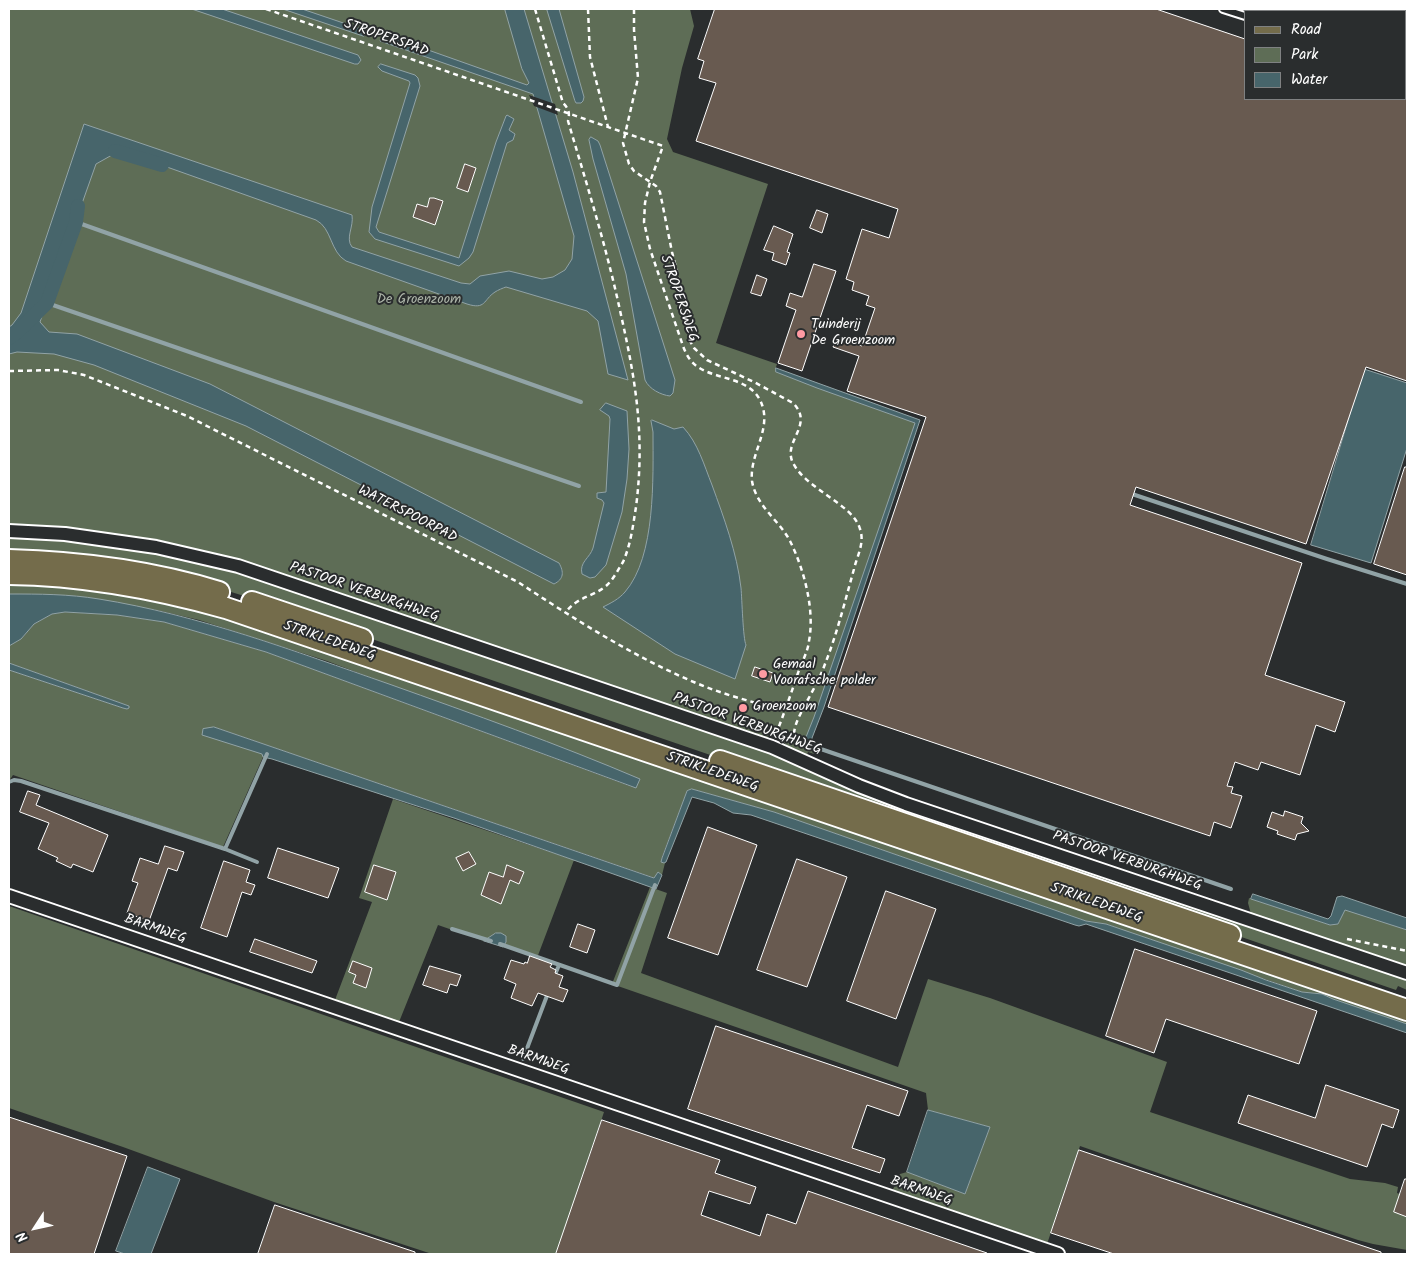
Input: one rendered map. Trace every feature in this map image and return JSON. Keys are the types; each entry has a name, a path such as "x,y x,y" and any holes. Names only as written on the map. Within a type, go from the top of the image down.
{"main road":[{"name":"STRIKLEDEWEG","path":"9,560 81,565 138,572 185,582 292,614 1407,995"},
{"name":"STRIKLEDEWEG","path":"9,574 84,579 127,585 182,596 226,608 1407,1010"}],"street":[{"name":"PASTOOR VERBURGHWEG","path":"9,531 65,534 156,547 238,566 772,748 906,804 1407,973"},
{"name":"BARMWEG","path":"9,896 1058,1254"}],"lane":[{"path":"1223,9 1244,16"}],"path":[{"name":"STROPERSPAD","path":"266,9 444,70"},
{"path":"535,9 563,103 567,107 568,121 603,238 625,331 638,398 640,438 639,472 633,528 624,560 607,586 581,598 571,605 565,613"},
{"path":"588,9 590,57 608,127"},
{"path":"634,9 638,78 623,144 629,164 634,171 660,192 672,252 687,310 690,341 694,348 707,360 754,382 793,403 798,408 801,423 793,444 792,461 805,478 857,520 860,529 862,539 860,550 825,664 794,731 795,743 798,747"},
{"name":"STROPERSWEG","path":"444,70 663,146 644,203 644,222 650,249 686,354 697,367 735,381 752,390 760,399 764,409 764,429 753,461 752,482 760,502 779,523 791,543 804,580 811,617 809,642 772,748"},
{"name":"WATERSPOORPAD","path":"9,372 58,370 84,375 187,416 518,582 565,613 630,650 702,686 785,711"},
{"path":"1340,936 1407,951"}],"green space":[{"name":"De Groenzoom","path":"9,9 690,9 694,26 682,68 667,139 673,152 768,184 716,343 777,364 775,370 837,395 916,423 808,740 805,739 803,745 816,750 814,754 808,752 807,755 789,748 783,741 782,731 776,729 771,735 764,738 168,544 89,532 9,526"},
{"path":"9,537 76,541 116,546 183,559 248,576 761,750 879,800 1407,979 1407,990 1398,986 1396,990 264,602 218,588 9,556"},
{"path":"9,579 60,581 198,605 1407,1017 1407,1024 1322,994 1302,992 1106,924 1086,921 774,812 692,789 687,791 662,857 661,862 665,863 662,875 658,872 655,878 214,727 262,754 263,757 223,847 13,775 9,781 9,670 123,708 129,706 9,663 9,646 21,639 34,624 52,614 65,612 117,615 164,622 266,652 635,788 327,661 199,620 156,610 59,595 9,594"},
{"path":"393,799 574,860 537,958 503,947 506,942 496,933 484,941 438,925 399,1022 335,1000 372,902 359,898"},
{"path":"650,887 667,893 641,973 898,1067 928,979 990,998 1167,1062 1150,1112 1350,1179 1385,1183 1398,1187 1397,1193 1407,1197 1407,1250 1358,1240 1080,1146 1045,1250 890,1196 900,1174 907,1172 965,1194 990,1127 928,1110 926,1093 612,984"},
{"path":"1249,898 1330,925 1338,924 1345,909 1407,930 1407,968 1251,914 1248,903"},
{"path":"9,906 604,1112 557,1254 432,1254 274,1202 9,1108"}],"water":[{"path":"192,9 222,9 358,55 361,60 358,64 355,64"},
{"path":"283,9 302,9 367,31 367,33 364,36"},
{"path":"505,9 524,9 573,172 628,380 608,374 598,321 587,311 506,287 495,292 481,305 473,306 467,304 346,261 337,252 325,229 316,220 136,156 112,155 96,164 40,322 49,332 77,334 210,384 559,563 562,569 560,580 554,584 246,426 94,365 54,354 17,352 9,354 9,327 21,313 84,124 352,215 349,240 352,247 461,283 470,284 480,276 509,271 542,279 553,277 565,270 572,259 574,236 533,94 380,41 383,34 527,85 529,83 522,69"},
{"path":"547,9 559,9 584,97 581,103 576,103 575,101"},
{"path":"381,64 415,75 420,86 376,227 379,232 459,258 506,116 514,119 509,130 515,134 513,140 507,143 473,252 459,266 375,239 369,232 372,207 410,83 382,71 378,67"},
{"path":"591,137 598,141 600,145 675,380 673,393 670,396 656,391 645,380 626,274 593,159 589,140"},
{"path":"776,368 920,420 812,738 812,742 818,745 816,750 805,746 804,742 915,423 776,372"},
{"path":"1364,369 1407,383 1407,448 1371,563 1311,545"},
{"path":"606,403 627,411 629,449 627,479 622,512 606,565 595,577 590,578 582,574 581,570 583,563 593,548 604,503 597,498 597,493 606,492 610,419 609,416 600,410"},
{"path":"652,420 674,429 683,427 693,440 712,485 725,523 739,575 746,645 735,679 675,654 603,607 618,599 625,592 635,577 642,558 651,516 653,471"},
{"path":"9,594 88,597 173,614 210,624 389,684 547,741 640,779 636,788 266,652 164,622 117,615 65,612 52,614 34,624 21,639 9,646"},
{"path":"9,663 129,706 129,708 123,708 9,670"},
{"path":"214,727 654,878 658,872 662,875 656,889 454,818 263,757 262,754 202,735 203,729"},
{"path":"692,789 774,812 1086,921 1106,924 1302,992 1322,994 1407,1024 1407,1033 1086,924 1075,925 751,815 733,813 714,803 692,797 666,862 661,862 687,791"},
{"path":"1253,894 1328,919 1331,916 1337,897 1342,896 1407,918 1407,930 1345,910 1338,924 1330,925 1251,899"},
{"path":"496,933 506,936 506,942 503,947 484,941"},
{"path":"928,1110 990,1127 965,1194 907,1172"},
{"path":"148,1167 180,1179 151,1254 125,1254 116,1251"}],"pier":[{"path":"529,95 555,104 558,115 534,106"}],"building":[{"path":"715,9 1156,9 1244,39 1244,100 1407,99 1407,381 1366,367 1306,544 1136,487 1130,505 1302,563 1265,675 1345,702 1335,732 1316,725 1300,775 1261,762 1258,770 1235,762 1227,786 1233,787 1231,793 1242,796 1231,828 1214,822 1210,836 828,707 926,417 847,391 859,356 833,347 837,337 862,346 875,308 866,305 869,296 852,290 854,282 846,279 862,229 889,238 898,209 696,141 716,83 699,78 704,61 698,59"},
{"path":"465,164 476,168 468,192 457,188"},
{"path":"430,198 443,201 435,225 413,217 417,204 427,207"},
{"path":"817,210 828,214 822,233 810,228"},
{"path":"774,226 793,234 787,252 790,253 786,265 772,260 774,253 764,250"},
{"name":"Tuinderij De Groenzoom","path":"814,264 836,271 802,371 778,363 796,310 786,306 790,293 802,297"},
{"path":"757,275 767,279 761,296 751,293"},
{"path":"1405,467 1407,467 1407,575 1374,564"},
{"name":"Gemaal Voorafsche polder","path":"755,667 773,673 770,682 752,676"},
{"path":"28,791 40,795 36,805 108,835 93,872 73,864 71,868 56,861 58,858 38,849 49,823 20,812"},
{"path":"1285,811 1303,817 1301,823 1309,831 1297,834 1295,840 1277,834 1278,831 1267,827 1272,812 1283,816"},
{"path":"708,827 757,845 718,955 668,938"},
{"path":"165,846 184,852 177,871 168,868 149,921 127,913 138,883 132,881 140,858 158,864"},
{"path":"278,848 339,868 328,898 268,878"},
{"path":"469,852 476,864 463,871 456,858"},
{"path":"797,859 847,877 807,987 757,970"},
{"path":"224,861 250,870 246,882 255,885 251,895 242,892 227,937 201,928"},
{"path":"374,865 396,872 387,900 365,892"},
{"path":"507,865 524,872 519,884 510,880 501,904 481,895 489,872 503,877"},
{"path":"886,891 936,909 896,1019 847,1001"},
{"path":"578,924 595,930 587,953 570,947"},
{"path":"255,939 317,961 312,973 250,952"},
{"path":"1135,949 1317,1011 1299,1064 1166,1019 1154,1053 1106,1036"},
{"path":"530,956 552,964 550,967 556,970 555,973 563,976 559,987 568,990 563,1002 538,993 532,1006 511,998 516,984 504,979 511,960 524,964 525,962 527,963"},
{"path":"353,961 372,968 366,988 353,983 356,975 349,972"},
{"path":"430,966 461,975 457,986 450,984 447,993 423,985"},
{"path":"716,1026 908,1091 899,1116 867,1105 852,1148 885,1159 880,1173 688,1109"},
{"path":"1326,1085 1399,1110 1393,1128 1382,1124 1367,1167 1238,1123 1248,1095 1315,1118"},
{"path":"9,1117 127,1156 94,1254 9,1254"},
{"path":"602,1120 720,1160 715,1173 756,1187 750,1204 709,1191 701,1215 760,1236 767,1214 796,1224 808,1191 987,1254 556,1254"},
{"path":"1079,1150 1381,1252 1381,1254 1114,1254 1051,1233"},
{"path":"1405,1179 1407,1179 1407,1217 1394,1212"},
{"path":"275,1205 415,1252 415,1254 258,1254"}],"waterway":[{"path":"115,151 162,165"},
{"path":"9,338 47,303 76,222 78,206"},
{"path":"76,222 581,402"},
{"path":"47,303 579,486"},
{"path":"1129,493 1407,584"},
{"path":"812,746 1231,889"},
{"path":"257,862 225,849 267,754"},
{"path":"9,782 14,780 21,781 225,849"},
{"path":"500,944 617,985 655,885"},
{"path":"452,929 491,941"},
{"path":"554,977 559,965"},
{"path":"523,1059 548,993"}],"place":[{"name":"Tuinderij De Groenzoom","path":"801,334"},
{"name":"Gemaal Voorafsche polder","path":"763,674"},
{"name":"Groenzoom","path":"743,708"}]}
